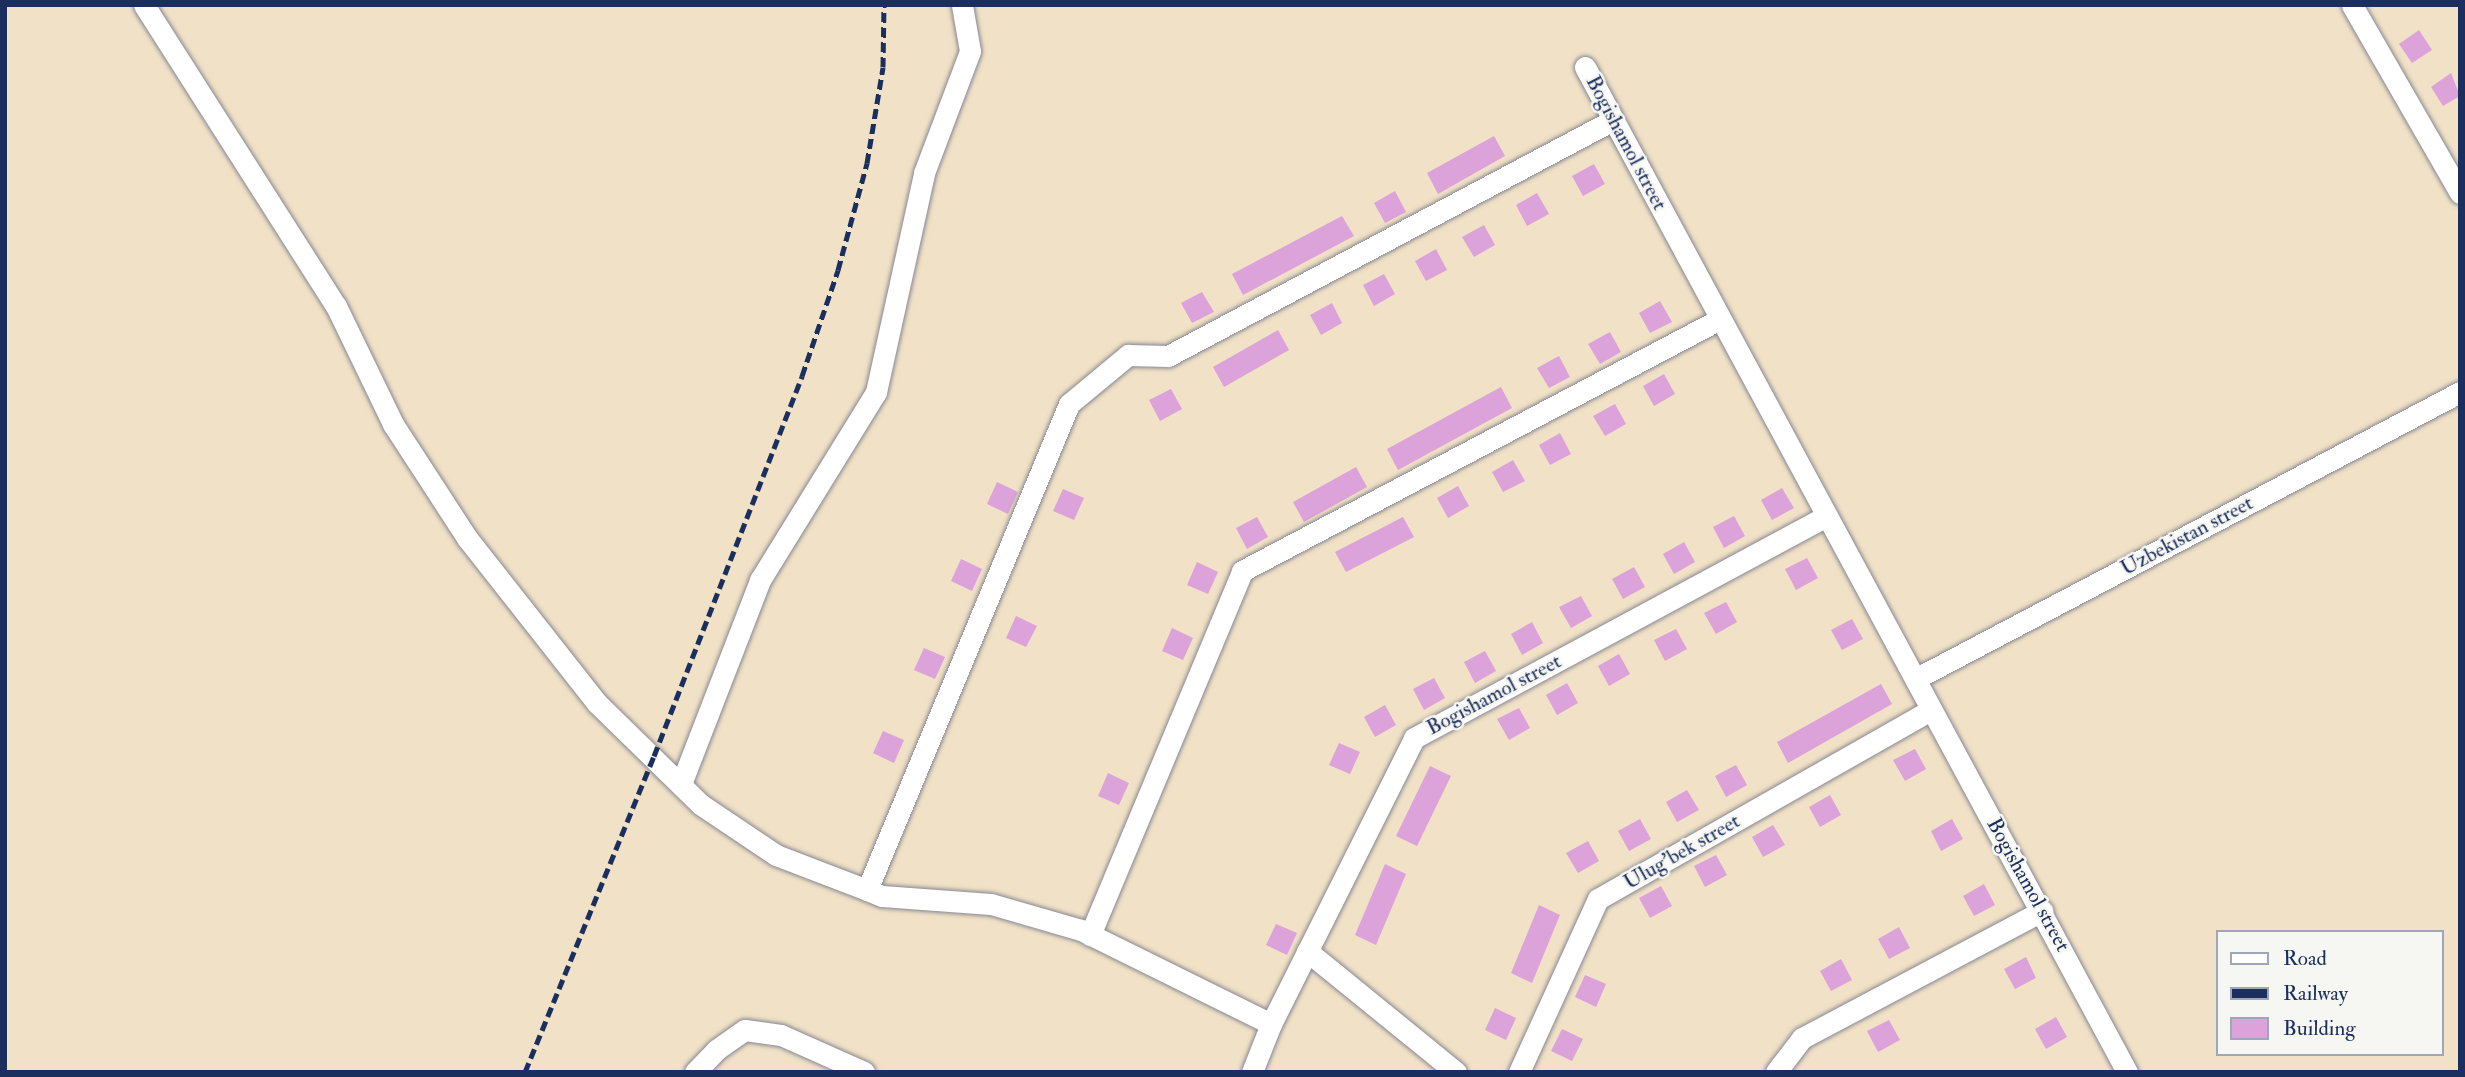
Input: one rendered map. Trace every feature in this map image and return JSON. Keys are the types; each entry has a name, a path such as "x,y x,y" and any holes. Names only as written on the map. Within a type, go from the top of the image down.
{"street":[{"path":"144,5 336,306 393,424 467,538 597,703 700,804 776,855 883,896 991,904 1090,935 1271,1024"},
{"path":"681,784 760,580 876,392 924,173 970,51 962,5"},
{"path":"2351,5 2460,193"},
{"name":"Bogishamol street","path":"1584,67 2127,1072"},
{"path":"867,890 1069,404 1128,355 1168,356 1613,120"},
{"path":"1090,935 1242,571 1720,319"},
{"name":"Uzbekistan street","path":"1915,679 2460,392"},
{"name":"Bogishamol street","path":"1252,1072 1271,1024 1414,738 1826,516"},
{"name":"Ulug'bek street","path":"1519,1072 1598,899 1931,710"},
{"path":"1776,1072 1802,1038 2042,911"},
{"path":"1307,951 1456,1072"},
{"path":"695,1072 716,1050 745,1030 781,1035 864,1072"}],"building":[{"path":"2419,30 2432,50 2412,63 2399,44"},
{"path":"2451,73 2460,96 2443,106 2431,87"},
{"path":"1494,136 1505,156 1438,194 1427,173"},
{"path":"1594,164 1605,184 1583,196 1572,176"},
{"path":"1395,191 1406,212 1385,223 1374,203"},
{"path":"1537,193 1549,214 1527,226 1516,205"},
{"path":"1342,216 1354,236 1243,295 1232,274"},
{"path":"1484,225 1495,245 1474,257 1462,237"},
{"path":"1436,249 1447,270 1426,281 1415,261"},
{"path":"1384,274 1395,294 1374,306 1363,285"},
{"path":"1202,292 1214,312 1192,323 1181,303"},
{"path":"1660,301 1672,322 1650,333 1639,313"},
{"path":"1332,303 1342,323 1321,335 1310,315"},
{"path":"1278,330 1289,350 1224,387 1213,367"},
{"path":"1610,332 1621,352 1600,364 1588,344"},
{"path":"1559,356 1570,377 1549,388 1537,368"},
{"path":"1664,374 1675,394 1654,406 1643,386"},
{"path":"1501,387 1512,408 1398,470 1387,449"},
{"path":"1171,389 1182,409 1160,421 1149,400"},
{"path":"1615,404 1626,424 1605,436 1593,416"},
{"path":"1560,433 1571,454 1550,465 1539,445"},
{"path":"1513,460 1525,481 1503,492 1492,472"},
{"path":"1356,467 1367,487 1304,522 1293,502"},
{"path":"997,482 1018,492 1008,514 987,504"},
{"path":"1458,486 1469,506 1448,518 1437,498"},
{"path":"1782,488 1794,508 1772,520 1761,500"},
{"path":"1063,489 1084,498 1074,520 1053,511"},
{"path":"1734,516 1745,536 1724,548 1713,527"},
{"path":"1257,517 1268,537 1247,549 1236,528"},
{"path":"1403,517 1414,537 1346,572 1335,552"},
{"path":"1684,542 1695,562 1674,574 1663,554"},
{"path":"1807,558 1818,578 1796,590 1785,569"},
{"path":"961,559 982,569 972,591 951,581"},
{"path":"1197,562 1218,572 1208,594 1187,585"},
{"path":"1634,567 1645,587 1623,599 1612,579"},
{"path":"1581,596 1592,616 1571,628 1559,607"},
{"path":"1726,602 1737,622 1716,634 1704,613"},
{"path":"1016,616 1037,626 1026,647 1006,638"},
{"path":"1852,619 1863,639 1842,650 1831,630"},
{"path":"1532,622 1543,643 1522,655 1511,634"},
{"path":"1172,628 1193,638 1183,660 1162,651"},
{"path":"1676,629 1687,649 1665,661 1654,640"},
{"path":"924,648 945,657 935,679 914,670"},
{"path":"1485,651 1496,671 1475,683 1464,662"},
{"path":"1619,654 1630,674 1609,686 1598,666"},
{"path":"1434,678 1445,698 1424,710 1413,689"},
{"path":"1567,683 1578,703 1557,715 1546,695"},
{"path":"1881,684 1892,704 1788,763 1777,742"},
{"path":"1385,705 1396,725 1375,737 1364,717"},
{"path":"1519,708 1530,728 1509,740 1497,719"},
{"path":"883,731 904,740 894,763 873,753"},
{"path":"1339,743 1360,752 1350,774 1329,765"},
{"path":"1915,749 1926,769 1905,781 1893,760"},
{"path":"1736,765 1747,785 1726,797 1715,776"},
{"path":"1430,766 1451,776 1417,846 1396,836"},
{"path":"1108,773 1129,783 1119,805 1098,796"},
{"path":"1687,790 1699,810 1677,822 1666,802"},
{"path":"1830,795 1841,815 1820,827 1809,807"},
{"path":"1640,819 1651,839 1629,851 1618,831"},
{"path":"1952,819 1963,839 1941,851 1931,831"},
{"path":"1773,825 1785,845 1763,857 1752,837"},
{"path":"1588,841 1599,861 1578,873 1566,853"},
{"path":"1716,855 1727,875 1705,887 1694,866"},
{"path":"1385,864 1406,874 1376,945 1355,935"},
{"path":"1984,884 1995,905 1974,916 1963,896"},
{"path":"1661,886 1672,906 1650,918 1639,898"},
{"path":"1539,905 1560,915 1532,983 1511,973"},
{"path":"1276,924 1297,933 1287,955 1266,945"},
{"path":"1899,927 1910,948 1889,959 1878,939"},
{"path":"2026,957 2036,978 2015,989 2004,969"},
{"path":"1841,959 1852,980 1831,991 1820,971"},
{"path":"1585,975 1606,984 1596,1007 1575,997"},
{"path":"1495,1008 1516,1018 1506,1040 1485,1030"},
{"path":"2056,1017 2067,1037 2046,1049 2035,1029"},
{"path":"1889,1020 1900,1040 1878,1052 1867,1031"},
{"path":"1562,1029 1583,1039 1572,1061 1551,1051"}],"railway":[{"path":"525,1072 654,756 802,376 838,270 867,163 883,67 884,5"}]}
